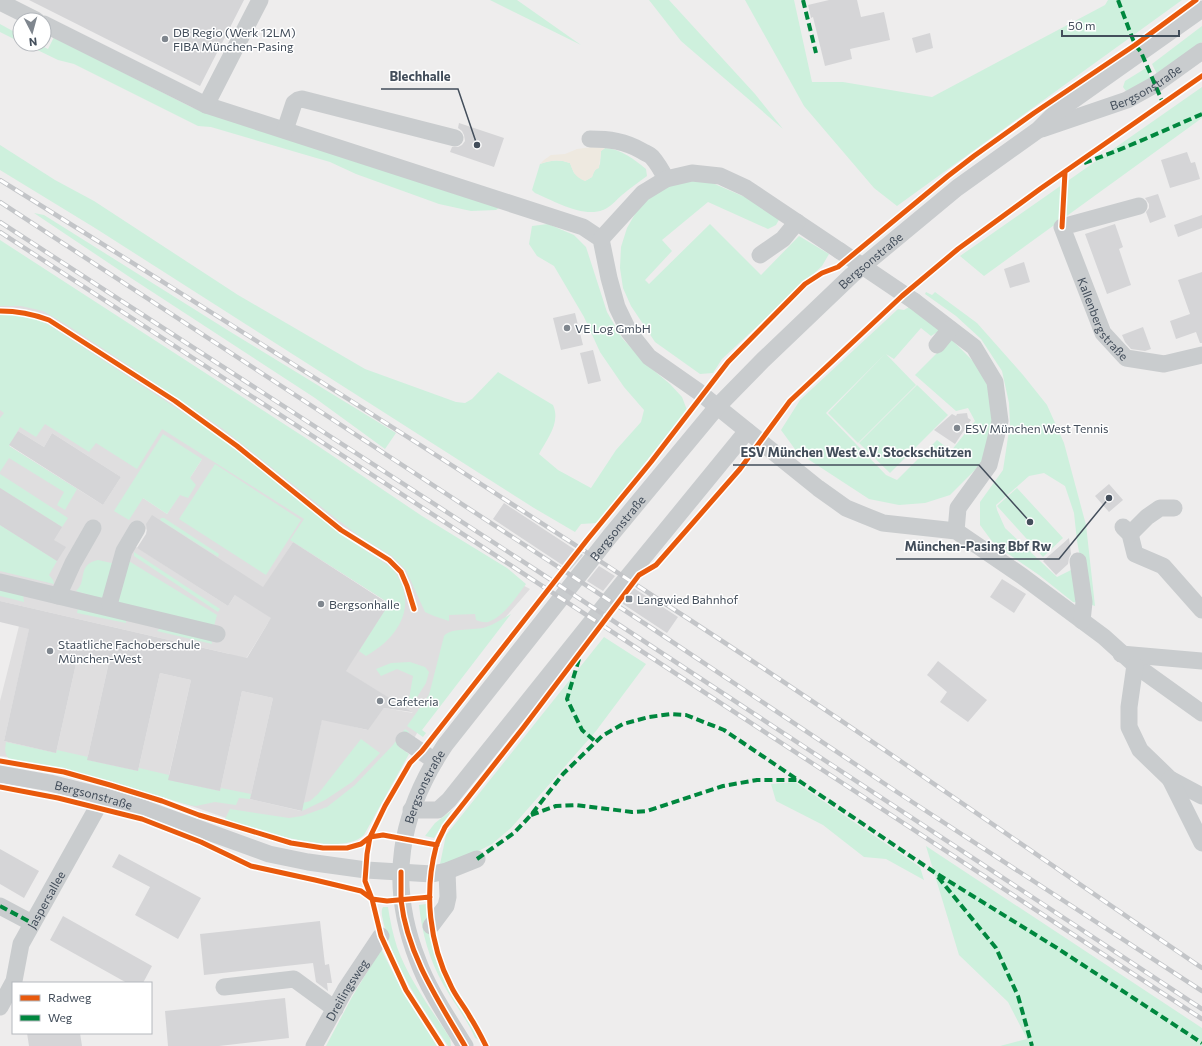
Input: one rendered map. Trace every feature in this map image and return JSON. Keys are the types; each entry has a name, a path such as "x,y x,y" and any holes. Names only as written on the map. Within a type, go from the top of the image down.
{"street":[{"path":"206,105 223,57 260,0"},
{"path":"0,2 20,12"},
{"name":"Bergsonstraße","path":"0,774 50,783 102,796 151,811 269,854 329,865 366,870 401,872 404,839 417,794 445,745 610,536 717,407 763,360 852,276 957,188 1038,130 1055,113 1202,9"},
{"path":"52,28 206,105 583,227 601,239 617,307 629,332 649,357 699,392 818,488 846,508 883,523 956,531 1022,576 1104,638 1135,665 1202,713"},
{"name":"Bergsonstraße","path":"1038,130 1127,100 1156,84 1202,51"},
{"path":"285,130 294,103 302,99 455,138"},
{"path":"590,139 608,139 623,142 638,148 651,156 666,179"},
{"path":"601,239 643,193 666,179 692,173 720,176 746,188 797,222 914,301 974,347 995,382 1000,421 990,465 958,508 956,531"},
{"name":"Kallenbergstraße","path":"1139,206 1062,228 1103,333 1126,358 1164,364 1202,355"},
{"path":"760,255 783,239 797,222"},
{"path":"937,344 950,329"},
{"path":"412,810 438,810 449,800 620,585 747,431"},
{"path":"1174,508 1160,508 1127,530 1135,554 1163,566 1202,610"},
{"path":"58,596 73,563 93,528"},
{"path":"111,608 110,601 124,551 137,529"},
{"path":"1078,562 1084,602 1082,621"},
{"path":"0,582 217,634"},
{"path":"1121,654 1202,661"},
{"path":"1135,665 1129,707 1129,727 1140,750 1170,779 1202,796"},
{"path":"404,740 435,761"},
{"path":"1170,779 1197,827 1202,843"},
{"name":"Jaspersallee","path":"13,982 21,944 97,808 102,796"},
{"path":"465,1046 432,992 411,944 401,899 401,872 432,874 447,871 477,859"},
{"path":"431,926 446,906 448,897 447,871"},
{"path":"0,906 32,923"},
{"name":"Dreilingsweg","path":"314,1046 345,990 381,936"},
{"path":"224,987 294,979 335,1010"},
{"name":"Jaspersallee","path":"0,1007 12,985"}],"shaded area":[{"path":"30,280 412,526 530,589 451,680 433,705 404,756 330,819 229,819 134,786 32,760 0,756 0,701 19,626 31,621 4,741 56,753 78,655 109,662 87,760 138,771 160,673 191,680 168,779 220,791 242,691 273,698 250,799 301,811 325,706 343,724 367,730 384,708 413,713 268,623 244,662 229,659 230,654 0,601 0,304","holes":["18,431 44,447 52,433 121,477 103,505 9,446","202,459 167,514 143,498","144,528 239,589 228,606 133,545","293,542 389,603 348,667 252,605"]}],"green space":[{"path":"490,0 517,0 581,45"},
{"path":"649,0 669,0 755,94 783,129 681,41"},
{"path":"745,0 794,0 812,82 843,82 932,97 1105,5 1108,0 1182,0 897,206 874,188 804,106"},
{"path":"0,24 12,31 12,38 0,32"},
{"path":"1202,26 1202,42 1157,74 1152,64"},
{"path":"54,37 191,107 500,207 496,210 471,211 439,204 356,174 330,162 211,127 198,126 74,64 58,60 42,52 52,52 52,41"},
{"path":"1146,68 1151,79 1126,91 1123,87 1125,81"},
{"path":"1202,87 1202,118 984,276 960,256"},
{"path":"0,145 55,180 94,201 238,295 365,369 456,402 465,403 472,399 498,372 553,405 555,418 552,431 539,454 558,470 591,488 616,450 641,422 644,410 624,387 600,352 584,317 554,266 537,256 529,244 532,226 548,224 574,235 586,247 607,312 622,338 646,364 670,384 682,397 687,410 597,523 581,524 575,532 534,508 95,228 0,170"},
{"path":"605,148 622,152 632,158 646,169 647,176 606,209 595,212 587,212 569,208 535,193 532,190 540,164 555,160 570,163 574,173 585,181 592,177 593,173 600,164 601,151"},
{"path":"703,179 759,203 780,218 776,225 768,229 708,202 662,240 672,251 645,280 649,284 710,224 761,275 799,236 829,254 822,266 722,359 713,373 700,374 655,342 631,306 623,288 620,268 621,247 627,228 643,200 670,184"},
{"path":"34,213 44,215 229,331 396,433 385,449 315,398"},
{"path":"0,240 318,446 422,516 507,568 526,584 499,616 488,622 476,620 475,614 449,615 449,621 425,612 406,570 392,556 362,538 338,520 223,429 125,363 43,311 21,306 0,306"},
{"path":"926,292 932,295 935,292 977,323 1023,375 1047,405 1064,443 1086,525 1095,606 1088,600 1077,541 1074,513 1065,486 1044,473 1029,476 996,505 1005,528 1057,577 1071,570 1079,603 1073,602 1039,575 994,544 980,525 980,502 1003,470 1010,424 1009,403 1002,371 981,339 956,316 925,294"},
{"path":"909,307 937,326 939,331 931,336 921,328 894,359 886,354 916,385 858,443 828,413 885,354 826,413 886,475 897,480 937,440 951,451 975,421 968,408 956,411 915,375 951,339 976,364 990,390 993,426 985,460 950,495 925,503 899,505 869,499 797,452 781,430 800,400 898,309 904,310"},
{"path":"0,315 30,316 49,325 216,434 339,533 392,568 400,581 405,594 405,606 397,629 378,648 366,656 359,651 389,603 290,540 304,519 162,429 137,469 96,443 89,452 45,424 36,437 20,427 9,446 77,489 65,510 57,505 64,492 9,458 0,472 0,418 4,413 0,410"},
{"path":"917,385 948,415 890,473 859,443"},
{"path":"163,434 202,459 190,478 196,485 188,498 180,495 167,514 143,498 129,520 114,511"},
{"path":"215,464 301,520 266,575 179,519"},
{"path":"0,474 68,518 62,527 0,488"},
{"path":"1017,488 1063,538 1043,557 997,506"},
{"path":"161,518 164,518 219,554 218,557 160,520"},
{"path":"0,525 57,561 49,575 54,584 0,571"},
{"path":"134,552 220,609 218,612 134,556"},
{"path":"98,560 116,564 104,597 99,598 76,591 81,583 87,566 91,562"},
{"path":"127,560 217,615 214,626 118,604"},
{"path":"0,589 23,595 24,602 0,596"},
{"path":"78,608 126,618 126,623 77,613"},
{"path":"511,614 422,730 426,733 423,737 407,726 429,695 444,636 452,631 486,627"},
{"path":"162,626 211,637 212,644 157,631"},
{"path":"604,637 646,664 596,731 511,828 492,844 469,856 440,864 446,835"},
{"path":"410,662 425,667 429,672 426,683 414,702 409,699 413,676 397,669 381,676 376,669 391,663"},
{"path":"405,729 409,732 399,747 409,754 364,835 352,842 336,844 296,840 225,819 230,809 289,818 302,816 327,807 355,785 393,745"},
{"path":"361,739 380,753 352,782 325,800 302,811 303,803 310,801 318,794"},
{"path":"6,742 56,753 57,750 88,757 88,760 138,771 139,768 169,775 169,780 220,791 221,788 251,794 250,799 239,798 236,805 215,802 196,806 188,805 110,781 60,768 9,759 5,749"},
{"path":"795,782 920,867 924,880 886,859 864,857 823,825 776,801 771,784"},
{"path":"452,810 434,838 425,836 435,823"},
{"path":"926,846 1202,1028 1202,1046 1000,1046 1027,1039 1008,1002 959,955"},
{"path":"426,904 431,939 439,963 450,987 462,1005 480,1040 475,1038 443,984 434,965 424,936 420,915 419,905"},
{"path":"383,907 388,907 397,947 402,959 421,994 450,1038 451,1046 448,1046 402,973 389,942 384,925 382,916"},
{"path":"381,949 405,996 437,1046 326,1046 352,997"}],"sand":[{"path":"592,147 605,148 601,151 599,168 595,170 592,177 585,181 575,174 570,163 555,160 540,164 551,155 565,154 577,149"}],"building":[{"name":"DB Regio (Werk 12LM) FIBA München-Pasing","path":"29,0 244,0 200,86"},
{"path":"829,0 857,0 861,17 884,12 890,40 850,49 852,59 825,66 813,17 811,18 808,5"},
{"path":"930,33 933,48 916,53 912,38"},
{"path":"459,123 504,138 494,167 450,152 452,147 458,147 465,141 462,131 458,128"},
{"path":"1187,152 1191,163 1195,162 1200,179 1170,188 1161,160"},
{"path":"1158,194 1166,217 1150,223 1146,212 1149,208 1149,204 1145,198"},
{"path":"1202,215 1202,228 1178,237 1174,225"},
{"path":"1115,224 1123,247 1119,249 1131,285 1107,294 1085,234"},
{"path":"1024,262 1030,282 1010,288 1004,269"},
{"path":"1202,272 1202,343 1200,343 1196,332 1176,339 1170,321 1190,314 1178,280"},
{"path":"575,313 583,345 561,350 553,318"},
{"path":"1143,327 1151,349 1145,351 1131,349 1125,342 1122,335"},
{"path":"593,350 601,381 588,384 580,353"},
{"name":"ESV München West Tennis","path":"967,413 968,418 971,420 955,444 934,430 952,414 956,416 957,414"},
{"path":"18,431 44,447 52,433 121,477 103,505 9,445"},
{"path":"1109,484 1123,500 1109,512 1095,496"},
{"path":"0,488 62,527 54,540 66,547 57,561 0,525"},
{"path":"504,503 583,555 570,570 493,519"},
{"path":"152,515 263,587 293,542 389,604 346,671 412,712 384,708 368,730 322,720 302,811 250,799 273,698 242,691 220,791 168,780 191,680 160,673 138,771 87,760 109,662 78,655 56,753 4,741 29,629 0,622 0,601 247,658 271,618 235,595 228,606 137,548 146,534 146,524"},
{"path":"1069,538 1071,554 1068,564 1056,575 1043,561"},
{"path":"599,566 615,576 603,591 587,581"},
{"path":"1002,579 1026,594 1014,613 990,597"},
{"path":"632,587 678,617 667,633 620,602"},
{"path":"938,661 987,700 968,722 940,702 947,692 927,675"},
{"path":"0,849 39,871 24,898 0,884"},
{"path":"119,854 201,898 178,939 135,915 150,887 112,867"},
{"path":"63,916 152,966 144,982 125,982 50,940"},
{"path":"320,921 325,965 329,964 332,983 327,983 328,991 316,982 313,963 204,975 200,934"},
{"path":"285,998 289,1038 219,1046 168,1046 165,1011"},
{"path":"27,1034 80,1034 82,1046 29,1046"}],"railway":[{"path":"0,180 250,337 582,549 867,738 1202,968"},
{"path":"0,202 653,629 897,792 1202,991"},
{"path":"0,222 536,570 1202,1009"},
{"path":"0,232 1202,1019"}],"marked path":[{"path":"803,0 816,53"},
{"path":"1118,0 1135,45 1141,52 1163,103"},
{"path":"1084,163 1129,146 1202,114"},
{"path":"579,659 567,699 582,730 596,742"},
{"path":"477,859 514,833 531,815 563,774 602,736 623,724 649,717 671,714 686,715 724,730 934,872 1057,948 1202,1043"},
{"path":"531,815 556,806 576,805 632,812 647,811 723,786 757,780 798,780"},
{"path":"938,877 996,948 1018,996 1032,1046"},
{"path":"0,906 32,923"}],"cycle path":[{"path":"442,1046 406,990 381,936 372,899 365,881 370,837 385,806 410,763 422,751 587,540 651,462 728,362 805,284 822,273 838,267 974,156 1034,113 1135,45 1196,0"},
{"path":"486,1046 451,986 444,970 433,935 430,882 436,847 445,827 523,728 639,575 656,565 740,469 790,401 902,296 958,249 1040,189 1202,76"},
{"path":"1062,227 1065,172"},
{"path":"0,311 25,313 49,320 175,401 237,446 341,530 389,560 401,572 414,609"},
{"path":"0,761 64,772 162,801 199,815 291,843 323,848 347,848 361,844 370,837 383,835 437,845"},
{"path":"0,787 58,798 142,819 201,842 251,866 361,891 372,899 387,901 430,897"},
{"path":"401,872 401,900 404,920 410,939 434,994 465,1046"}],"place":[{"name":"DB Regio (Werk 12LM) FIBA München-Pasing","path":"165,39"},
{"name":"Blechhalle","path":"477,145"},
{"name":"VE Log GmbH","path":"567,328"},
{"name":"ESV München West Tennis","path":"957,428"},
{"name":"München-Pasing Bbf Rw","path":"1109,498"},
{"name":"ESV München West e.V. Stockschützen","path":"1030,522"},
{"name":"Langwied Bahnhof","path":"629,599"},
{"name":"Bergsonhalle","path":"321,604"},
{"name":"Staatliche Fachoberschule München-West","path":"50,651"},
{"name":"Cafeteria","path":"380,701"}]}
